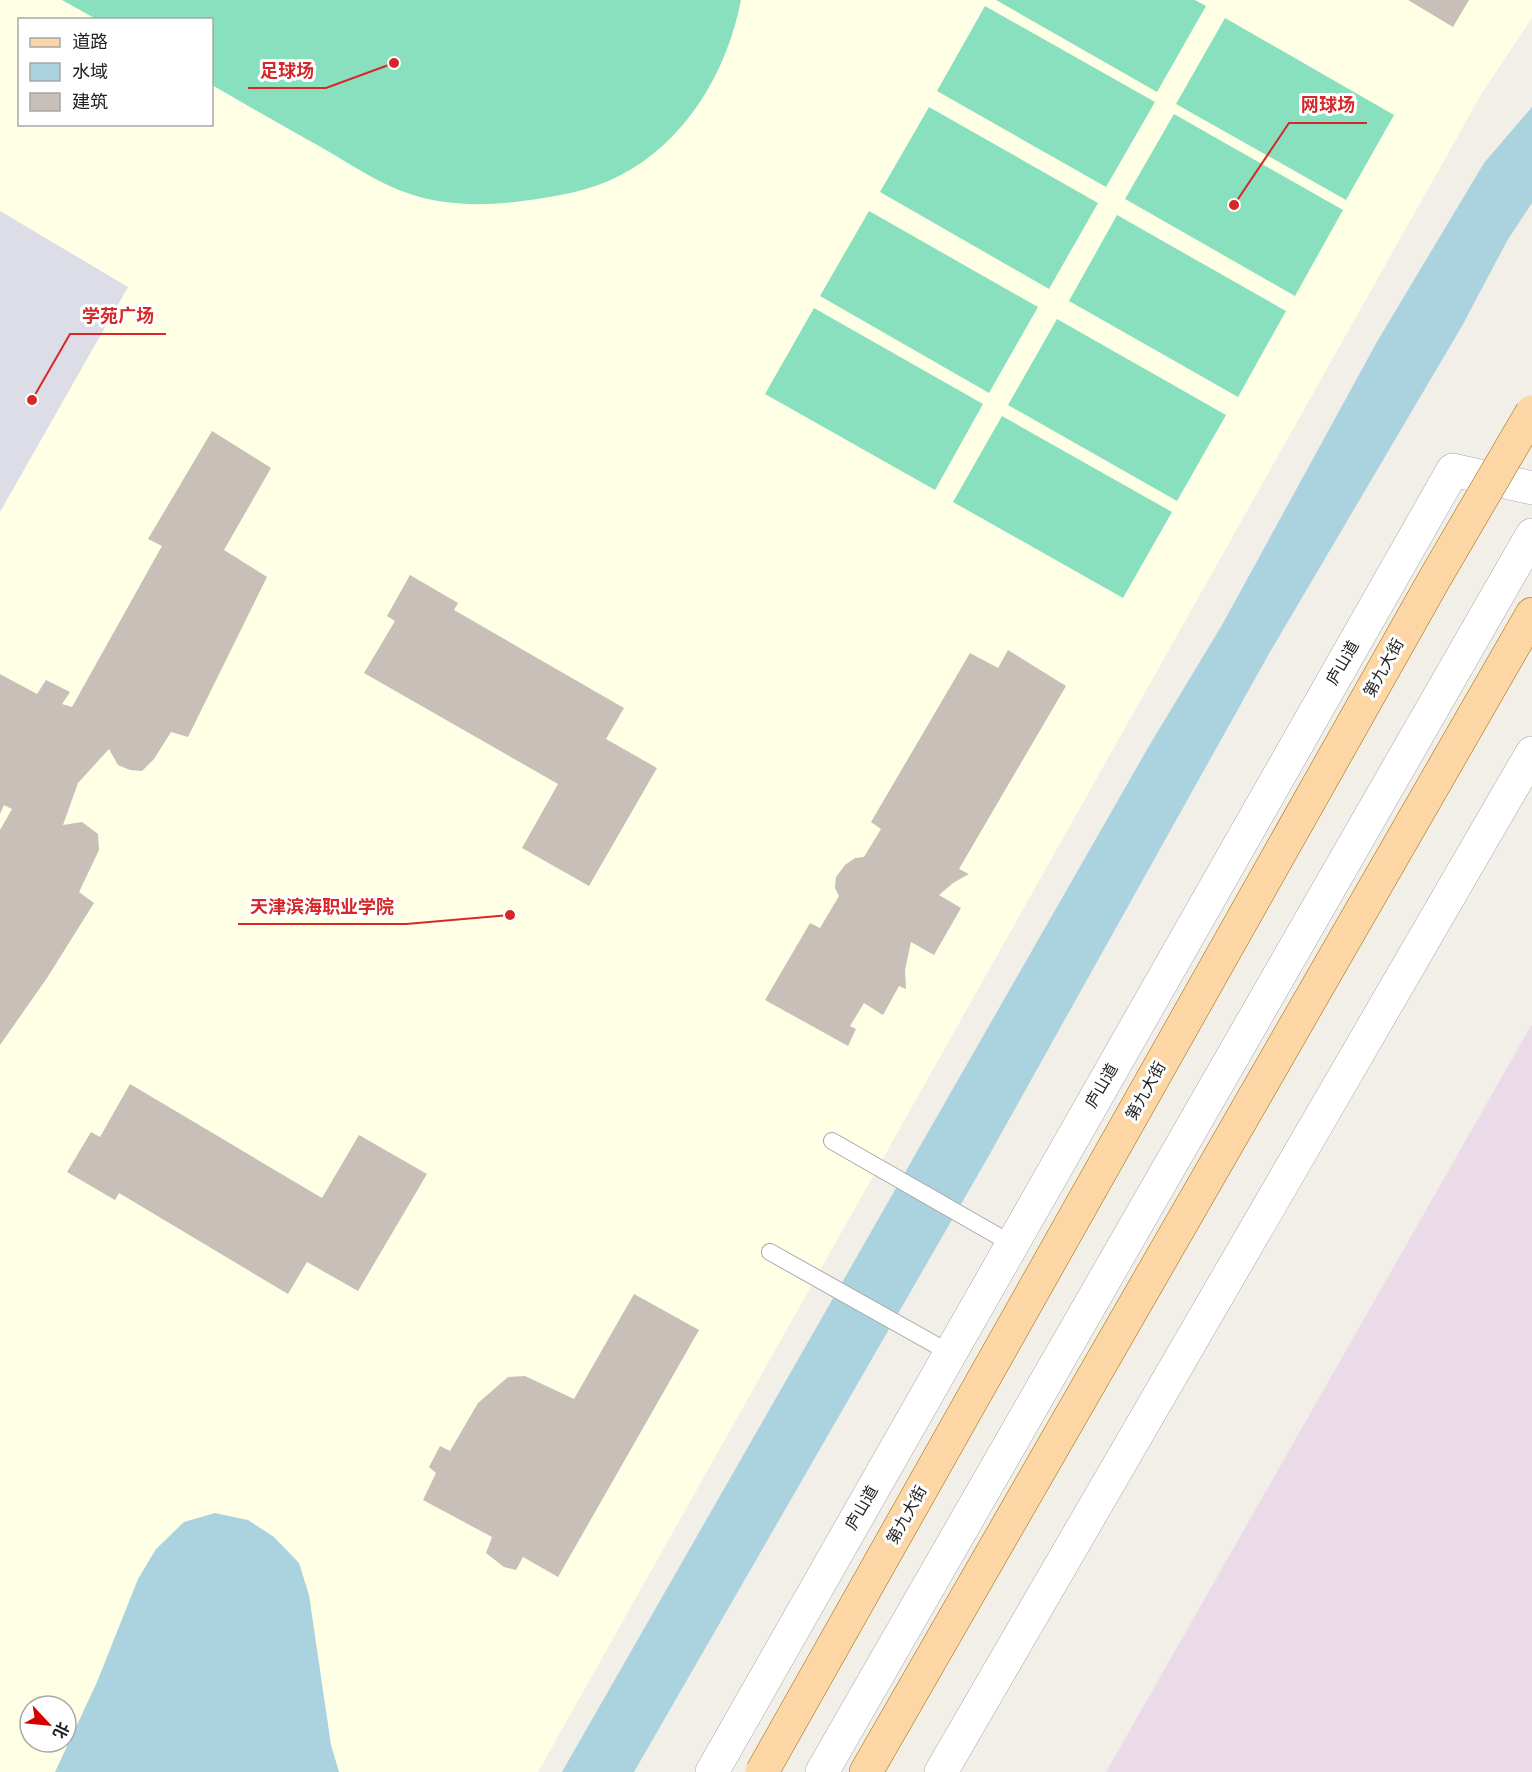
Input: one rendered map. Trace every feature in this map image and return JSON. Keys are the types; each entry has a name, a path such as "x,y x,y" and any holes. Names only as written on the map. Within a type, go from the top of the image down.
{"main road":[{"name":"第九大街","path":"762,1772 1418,609 1532,412"},
{"path":"866,1772 1532,614"}],"street":[{"name":"庐山道","path":"712,1772 1453,470 1532,488"},
{"path":"822,1772 1532,535"},
{"path":"941,1772 1532,753"}],"lane":[{"path":"832,1141 1012,1244"},
{"path":"770,1252 950,1353"}],"shaded area":[{"path":"0,0 1532,0 1532,18 1482,93 538,1772 0,1772"},
{"path":"0,211 128,287 0,512"},
{"path":"1532,1024 1532,1772 1106,1772"}],"green space":[{"path":"62,0 741,0 725,53 700,102 664,144 643,162 619,176 584,189 508,203 480,204 437,201 388,185 213,86 213,18 94,18"},
{"path":"996,0 1195,0 1206,6 1157,92"},
{"path":"985,6 1155,102 1106,187 937,91"},
{"path":"1225,18 1394,115 1346,200 1176,104"},
{"path":"929,107 1098,203 1049,289 880,192"},
{"path":"1174,114 1343,210 1295,296 1125,199"},
{"path":"869,211 1038,307 989,393 820,296"},
{"path":"1117,215 1286,311 1238,397 1069,301"},
{"path":"814,308 983,404 935,490 765,394"},
{"path":"1057,319 1226,415 1177,501 1008,405"},
{"path":"1002,416 1172,512 1123,598 953,502"}],"water":[{"path":"1532,107 1532,203 1507,241 1462,326 1270,652 987,1159 634,1772 562,1772 1149,746 1222,625 1378,340 1484,163"},
{"path":"215,1513 248,1520 274,1537 299,1563 309,1595 331,1745 339,1772 55,1772 63,1754 78,1754 78,1723 97,1682 138,1579 156,1549 184,1522"}],"building":[{"path":"1408,0 1469,0 1453,27"},
{"path":"212,431 271,468 224,550 267,577 188,737 171,732 154,759 142,771 130,770 118,765 109,749 78,783 63,825 82,822 98,834 99,850 79,892 94,903 47,978 0,1045 0,830 12,809 4,805 0,814 0,674 37,694 46,680 70,692 62,704 72,707 162,546 148,539"},
{"path":"410,575 458,603 454,610 624,708 606,739 657,768 589,886 522,848 558,784 364,673 395,621 387,616"},
{"path":"1008,650 1066,686 959,869 969,874 953,883 939,895 961,908 934,955 911,942 905,970 906,989 899,986 883,1015 864,1003 850,1026 856,1029 848,1046 765,1000 810,923 820,928 839,896 835,888 836,877 845,865 855,858 864,857 881,829 871,822 970,653 998,668"},
{"path":"130,1084 322,1198 359,1135 427,1174 358,1291 307,1262 288,1294 119,1193 115,1200 67,1172 91,1132 100,1137"},
{"path":"634,1294 699,1330 558,1577 523,1557 516,1570 504,1567 486,1553 492,1537 423,1500 436,1473 429,1467 440,1446 450,1451 478,1403 508,1377 525,1376 574,1399"}],"place":[{"name":"足球场","path":"394,63"},
{"name":"网球场","path":"1234,205"},
{"name":"学苑广场","path":"32,400"},
{"name":"天津滨海职业学院","path":"510,915"}]}
